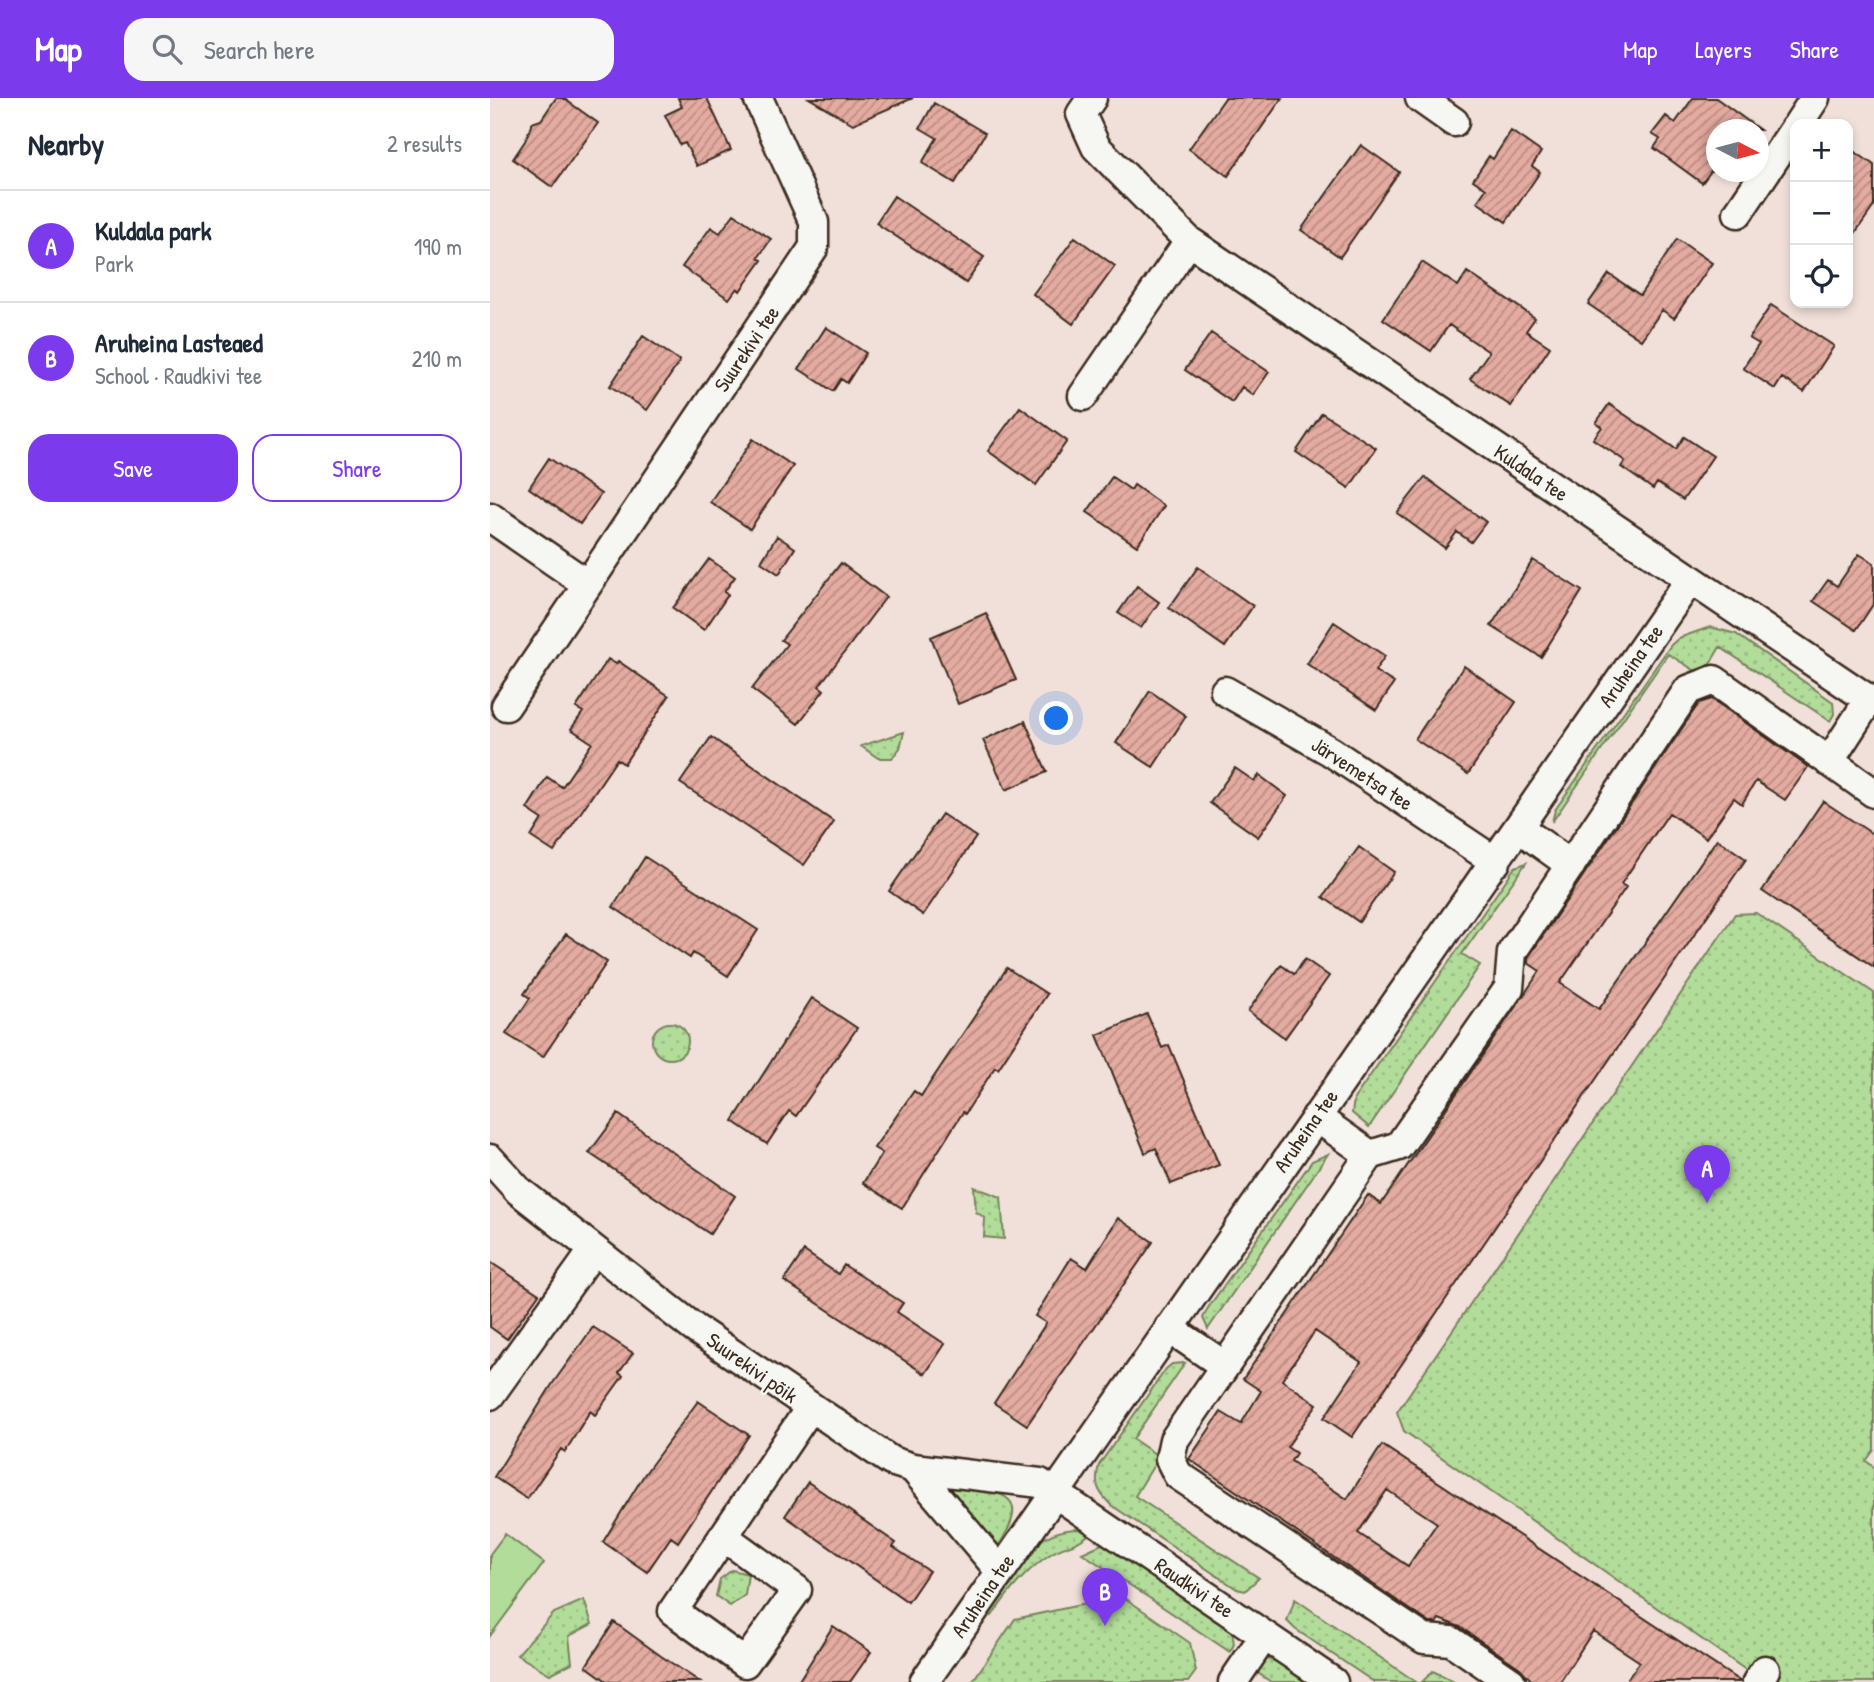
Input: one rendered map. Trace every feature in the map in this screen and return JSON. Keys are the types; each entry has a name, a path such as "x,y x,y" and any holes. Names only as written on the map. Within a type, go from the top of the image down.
{"street":[{"name":"Suurekivi tee","path":"506,705 814,247 814,222 758,98"},
{"path":"1420,98 1454,121"},
{"path":"1801,119 1815,98"},
{"name":"Kuldala tee","path":"1086,106 1096,147 1189,241 1872,702"},
{"path":"1738,213 1790,135"},
{"path":"1083,396 1189,241"},
{"path":"490,517 586,584"},
{"name":"Aruheina tee","path":"924,1682 1690,580"},
{"path":"1511,1682 1451,1641 1424,1639 1178,1475 1170,1459 1174,1440 1370,1155 1399,1146 1509,988 1512,952 1688,691 1714,680 1874,793"},
{"name":"Järvemetsa tee","path":"1225,691 1330,751 1496,862"},
{"path":"1829,762 1872,702"},
{"path":"1519,828 1571,864"},
{"path":"1316,1117 1370,1155"},
{"name":"Suurekivi põik","path":"490,1159 519,1191 694,1328 891,1461 913,1468 1040,1483 1055,1493"},
{"path":"494,1382 593,1251"},
{"path":"1169,1328 1225,1366"},
{"path":"723,1536 797,1590 739,1672 673,1611 723,1536 810,1408"},
{"path":"913,1468 1000,1571"},
{"name":"Raudkivi tee","path":"1055,1493 1333,1682"},
{"path":"1233,1682 1264,1636"}],"green space":[{"path":"1710,627 1736,634 1833,702 1834,714 1830,721 1720,647 1707,669 1699,673 1668,654 1552,822 1555,810 1671,645 1679,638"},
{"path":"904,732 900,748 892,758 878,758 861,746"},
{"path":"1526,863 1462,954 1480,965 1369,1127 1352,1113 1354,1099 1515,867"},
{"path":"1756,913 1874,993 1874,1450 1866,1461 1874,1467 1874,1682 1763,1682 1404,1431 1397,1412 1735,914"},
{"path":"670,1023 683,1028 688,1041 683,1054 670,1059 657,1054 652,1041 657,1028"},
{"path":"1328,1154 1208,1329 1203,1318 1208,1308 1312,1161"},
{"path":"974,1187 1001,1197 1004,1239 984,1237 985,1218 976,1212"},
{"path":"1185,1363 1133,1439 1155,1454 1157,1460 1135,1496 1259,1578 1245,1591 1237,1589 1111,1505 1098,1487 1099,1465 1166,1369 1172,1364"},
{"path":"953,1487 985,1491 1007,1498 1012,1505 1013,1516 997,1548 947,1490"},
{"path":"1079,1529 1090,1533 1034,1566 992,1616 986,1611 1013,1569 1034,1545 1062,1531"},
{"path":"505,1534 544,1563 490,1636 490,1554"},
{"path":"1104,1543 1232,1631 1234,1644 1230,1652 1082,1553"},
{"path":"732,1570 748,1574 745,1595 730,1606 716,1596 720,1579"},
{"path":"1122,1596 1190,1643 1196,1671 1188,1682 972,1682 1015,1619"},
{"path":"1295,1599 1416,1682 1374,1682 1295,1629 1287,1621"},
{"path":"584,1600 592,1624 569,1636 572,1663 550,1674 517,1655 554,1613"},
{"path":"1267,1659 1279,1662 1310,1682 1271,1682 1252,1669"},
{"path":"1433,1671 1454,1682 1422,1682"}],"building":[{"path":"556,98 563,98 598,123 552,187 513,159 525,141 532,123 541,120"},
{"path":"678,98 707,98 731,150 697,166 685,143 680,145 665,115 682,107"},
{"path":"809,98 913,98 853,124"},
{"path":"1225,98 1282,98 1228,176 1189,149"},
{"path":"1693,98 1716,98 1745,119 1706,119 1706,178 1702,183 1654,148 1660,139 1652,134 1666,116 1675,123"},
{"path":"934,103 985,133 955,183 922,163 937,138 920,128"},
{"path":"1511,131 1541,152 1532,166 1540,172 1506,222 1477,202 1486,189 1473,180 1489,156 1493,159"},
{"path":"1361,145 1399,172 1340,257 1301,230"},
{"path":"1853,150 1874,165 1874,206 1853,236"},
{"path":"894,196 984,257 966,283 876,223"},
{"path":"734,214 771,239 758,258 762,260 740,291 737,288 729,299 682,267 711,227 720,233"},
{"path":"1075,237 1115,266 1073,324 1033,294"},
{"path":"1677,239 1712,263 1674,318 1662,310 1641,340 1588,304 1609,274 1640,295"},
{"path":"1422,262 1458,286 1467,272 1535,318 1526,331 1550,347 1511,406 1470,379 1489,352 1449,325 1431,351 1383,319"},
{"path":"1771,305 1834,346 1804,392 1782,378 1775,389 1743,368 1759,344 1749,338"},
{"path":"826,327 866,353 847,383 841,379 833,391 799,369"},
{"path":"1211,333 1269,372 1253,395 1242,387 1232,402 1185,370"},
{"path":"643,336 680,361 647,410 610,386"},
{"path":"1609,404 1676,449 1684,437 1713,456 1683,500 1657,483 1653,489 1621,467 1625,461 1593,439 1602,427 1596,423"},
{"path":"1020,407 1067,441 1036,485 988,451"},
{"path":"1322,413 1376,448 1349,488 1296,452"},
{"path":"753,439 793,466 750,529 710,502"},
{"path":"549,458 601,494 580,524 529,488"},
{"path":"1112,477 1131,490 1134,485 1164,506 1137,546 1087,512"},
{"path":"1425,477 1486,522 1471,542 1457,532 1445,548 1397,513"},
{"path":"777,536 795,548 779,574 761,562"},
{"path":"1859,554 1874,563 1874,603 1856,630 1813,601 1828,580 1837,586"},
{"path":"709,559 735,577 724,592 728,595 704,630 673,608"},
{"path":"1533,560 1582,591 1541,657 1491,626"},
{"path":"841,563 886,597 819,686 824,690 798,724 752,689 787,644 781,640"},
{"path":"1198,567 1253,606 1225,647 1169,608"},
{"path":"1137,586 1159,602 1141,628 1118,613"},
{"path":"986,613 1016,680 958,704 931,637"},
{"path":"1334,622 1385,656 1375,671 1394,683 1376,710 1307,664"},
{"path":"608,659 616,664 618,661 669,696 624,764 617,759 554,852 531,837 542,819 527,809 547,777 562,787 592,743 571,729 583,712 576,708"},
{"path":"1464,666 1516,702 1468,774 1415,739"},
{"path":"1150,691 1186,716 1153,767 1116,743"},
{"path":"1712,699 1808,767 1785,800 1756,781 1742,804 1734,798 1706,838 1669,813 1621,884 1626,887 1560,983 1599,1009 1717,839 1746,859 1352,1437 1324,1418 1361,1362 1315,1331 1282,1380 1317,1404 1287,1447 1296,1453 1291,1461 1347,1499 1382,1445 1741,1682 1625,1682 1640,1662 1593,1631 1560,1682 1533,1682 1520,1668 1460,1627 1439,1619 1436,1623 1430,1623 1189,1459 1221,1412 1241,1424 1261,1391 1243,1379 1368,1195 1381,1204 1540,971 1528,963 1528,958 1699,703","holes":["1387,1490 1437,1523 1408,1566 1358,1533"]},
{"path":"1025,721 1047,772 1006,790 983,740"},
{"path":"711,737 834,822 804,865 680,783"},
{"path":"1235,768 1254,781 1259,775 1287,796 1258,837 1210,803"},
{"path":"1823,801 1874,835 1874,967 1762,891"},
{"path":"942,814 976,837 923,915 889,891"},
{"path":"1359,847 1394,872 1359,922 1323,897"},
{"path":"645,857 758,930 728,976 693,953 690,958 613,907"},
{"path":"566,934 607,962 543,1057 506,1034 530,998 524,994"},
{"path":"1305,959 1329,976 1285,1038 1248,1011 1281,965 1294,974"},
{"path":"1007,968 1047,994 998,1069 995,1067 965,1114 963,1112 902,1208 863,1183 882,1153 874,1148 914,1091 921,1096"},
{"path":"812,998 857,1028 796,1116 789,1111 767,1144 733,1121"},
{"path":"1147,1014 1162,1048 1169,1045 1219,1165 1171,1184 1156,1148 1145,1153 1097,1035"},
{"path":"618,1114 735,1196 710,1234 589,1153"},
{"path":"1118,1218 1153,1242 1027,1425 994,1403 1046,1323 1035,1316 1071,1258 1087,1268"},
{"path":"804,1251 838,1274 844,1265 903,1303 897,1312 945,1344 925,1374 784,1281"},
{"path":"490,1262 539,1294 507,1339 490,1327"},
{"path":"593,1327 633,1353 619,1373 623,1376 595,1415 590,1411 565,1452 561,1449 527,1499 494,1477 553,1383"},
{"path":"698,1401 749,1435 678,1542 671,1537 647,1572 603,1542 644,1475"},
{"path":"808,1482 896,1543 893,1547 929,1571 908,1602 785,1516"},
{"path":"614,1622 700,1682 608,1682 586,1666"},
{"path":"833,1626 871,1652 850,1682 798,1682"}],"place":[{"name":"Kuldala park","path":"1707,1203"},
{"name":"Aruheina Lasteaed","path":"1105,1626"}]}
